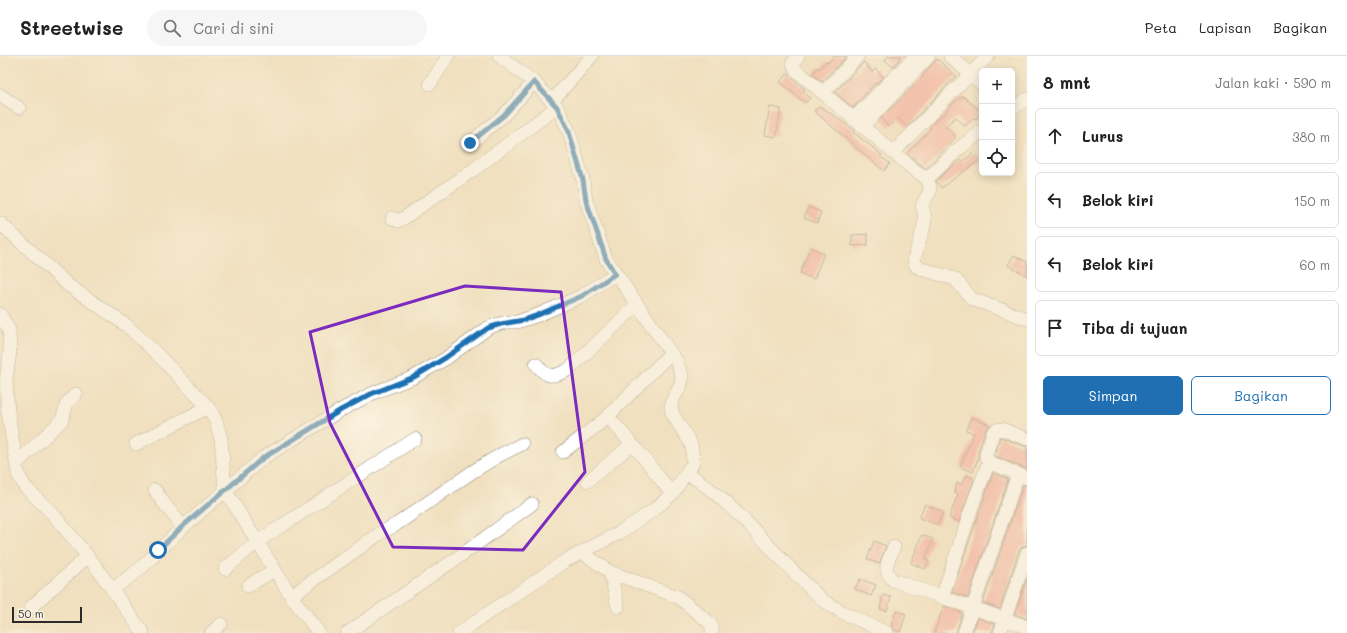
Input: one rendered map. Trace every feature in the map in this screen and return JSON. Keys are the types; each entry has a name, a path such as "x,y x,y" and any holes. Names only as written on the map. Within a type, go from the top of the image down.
{"street":[{"path":"430,84 448,56"},
{"path":"392,218 398,221 404,218 473,170 555,104 592,56"},
{"path":"798,56 793,63 794,68 857,123 927,179 931,189 922,205 925,218 914,259 916,266 955,279 972,300 1027,319"},
{"path":"823,93 834,79 858,56"},
{"path":"857,123 915,56"},
{"path":"857,123 929,56"},
{"path":"950,56 979,81"},
{"path":"893,153 971,74 985,57"},
{"path":"459,633 475,629 565,561 619,533 655,509 672,494 693,463 690,442 672,414 672,401 680,385 682,376 677,362 606,259 586,200 583,180 568,129 555,104 508,58"},
{"path":"470,143 504,115 534,82"},
{"path":"0,95 19,108"},
{"path":"1015,107 1027,99"},
{"path":"927,179 957,150 979,133"},
{"path":"0,222 68,285 126,325 190,387 208,407 216,421 221,439 225,490 291,596 319,633"},
{"path":"112,590 141,568 183,526 263,458 341,410 371,394 414,377 445,358 488,328 524,320 538,315 582,296 615,274"},
{"path":"536,364 542,372 547,375 560,374 568,370 637,304"},
{"path":"0,314 10,351 6,381 8,412 18,474 25,487 52,513 87,557 143,633"},
{"path":"562,452 606,419 671,353"},
{"path":"17,463 62,420 67,403 76,394"},
{"path":"136,444 208,407"},
{"path":"606,419 611,420 672,494"},
{"path":"964,633 972,608 1023,476 989,462 986,454 993,433 996,430 1002,429 1027,439"},
{"path":"226,569 257,542 415,439"},
{"path":"291,596 379,534 397,524 472,472 522,444"},
{"path":"588,481 632,444"},
{"path":"942,596 975,498 989,462"},
{"path":"687,473 706,485 728,503 820,597 854,618 887,633"},
{"path":"156,490 163,502 183,526"},
{"path":"347,633 460,556 532,504"},
{"path":"894,547 886,565 888,576 893,580 1027,627"},
{"path":"583,553 610,572 678,597 710,623 712,633"},
{"path":"1000,633 1027,554"},
{"path":"31,607 87,557"},
{"path":"248,586 274,570"},
{"path":"610,572 618,607"},
{"path":"211,633 221,624"}],"highlighted area":[{"path":"465,286 561,292 585,472 523,550 393,547 330,423 310,332"}],"building":[{"path":"834,56 847,56 822,82 813,74 818,67 820,69 826,61 828,63"},
{"path":"888,56 902,56 893,67 885,60"},
{"path":"937,59 956,76 907,127 898,118 889,127 881,118 923,77 922,76"},
{"path":"864,62 872,72 876,69 883,77 876,84 875,83 853,108 835,92"},
{"path":"787,74 805,89 803,92 810,98 805,103 780,82"},
{"path":"963,96 979,110 979,115 976,119 974,118 965,126 956,117 945,126 956,137 926,169 907,153 931,128 930,127 936,120 947,112 946,111 952,104"},
{"path":"820,106 854,130 853,132 882,155 880,157 890,163 884,171 814,111"},
{"path":"770,107 781,109 776,137 765,135"},
{"path":"973,153 979,159 979,161 941,188 936,181 961,160 963,162"},
{"path":"808,207 821,212 817,223 804,218"},
{"path":"868,234 868,245 852,246 852,235"},
{"path":"810,247 824,253 814,279 800,273"},
{"path":"1014,255 1027,262 1027,276 1008,265"},
{"path":"971,417 990,425 985,430 973,472 960,467 974,433 966,430"},
{"path":"1000,437 1027,447 1027,469 995,456"},
{"path":"993,473 1008,479 968,598 952,592"},
{"path":"967,475 974,479 959,522 949,518 958,494 954,492 957,483 961,485"},
{"path":"1023,485 1027,486 1027,545 1019,550 1000,609 983,603"},
{"path":"925,504 943,512 938,525 919,518"},
{"path":"922,535 933,539 925,559 929,561 925,569 911,563"},
{"path":"874,541 886,546 879,564 867,559"},
{"path":"1027,578 1027,619 1015,614"},
{"path":"860,579 876,585 871,596 855,589"},
{"path":"883,595 891,597 887,611 880,609"},
{"path":"944,606 962,613 956,633 934,633"},
{"path":"896,611 906,614 900,632 894,630 891,626"},
{"path":"978,618 995,624 992,633 972,633"}],"route":[{"path":"158,550 183,526 263,458 341,410 371,394 414,377 445,358 488,328 507,322 517,322 538,315 582,296 615,274 606,259 599,241 586,200 583,180 568,129 557,107 534,82 504,115 470,143"}]}
